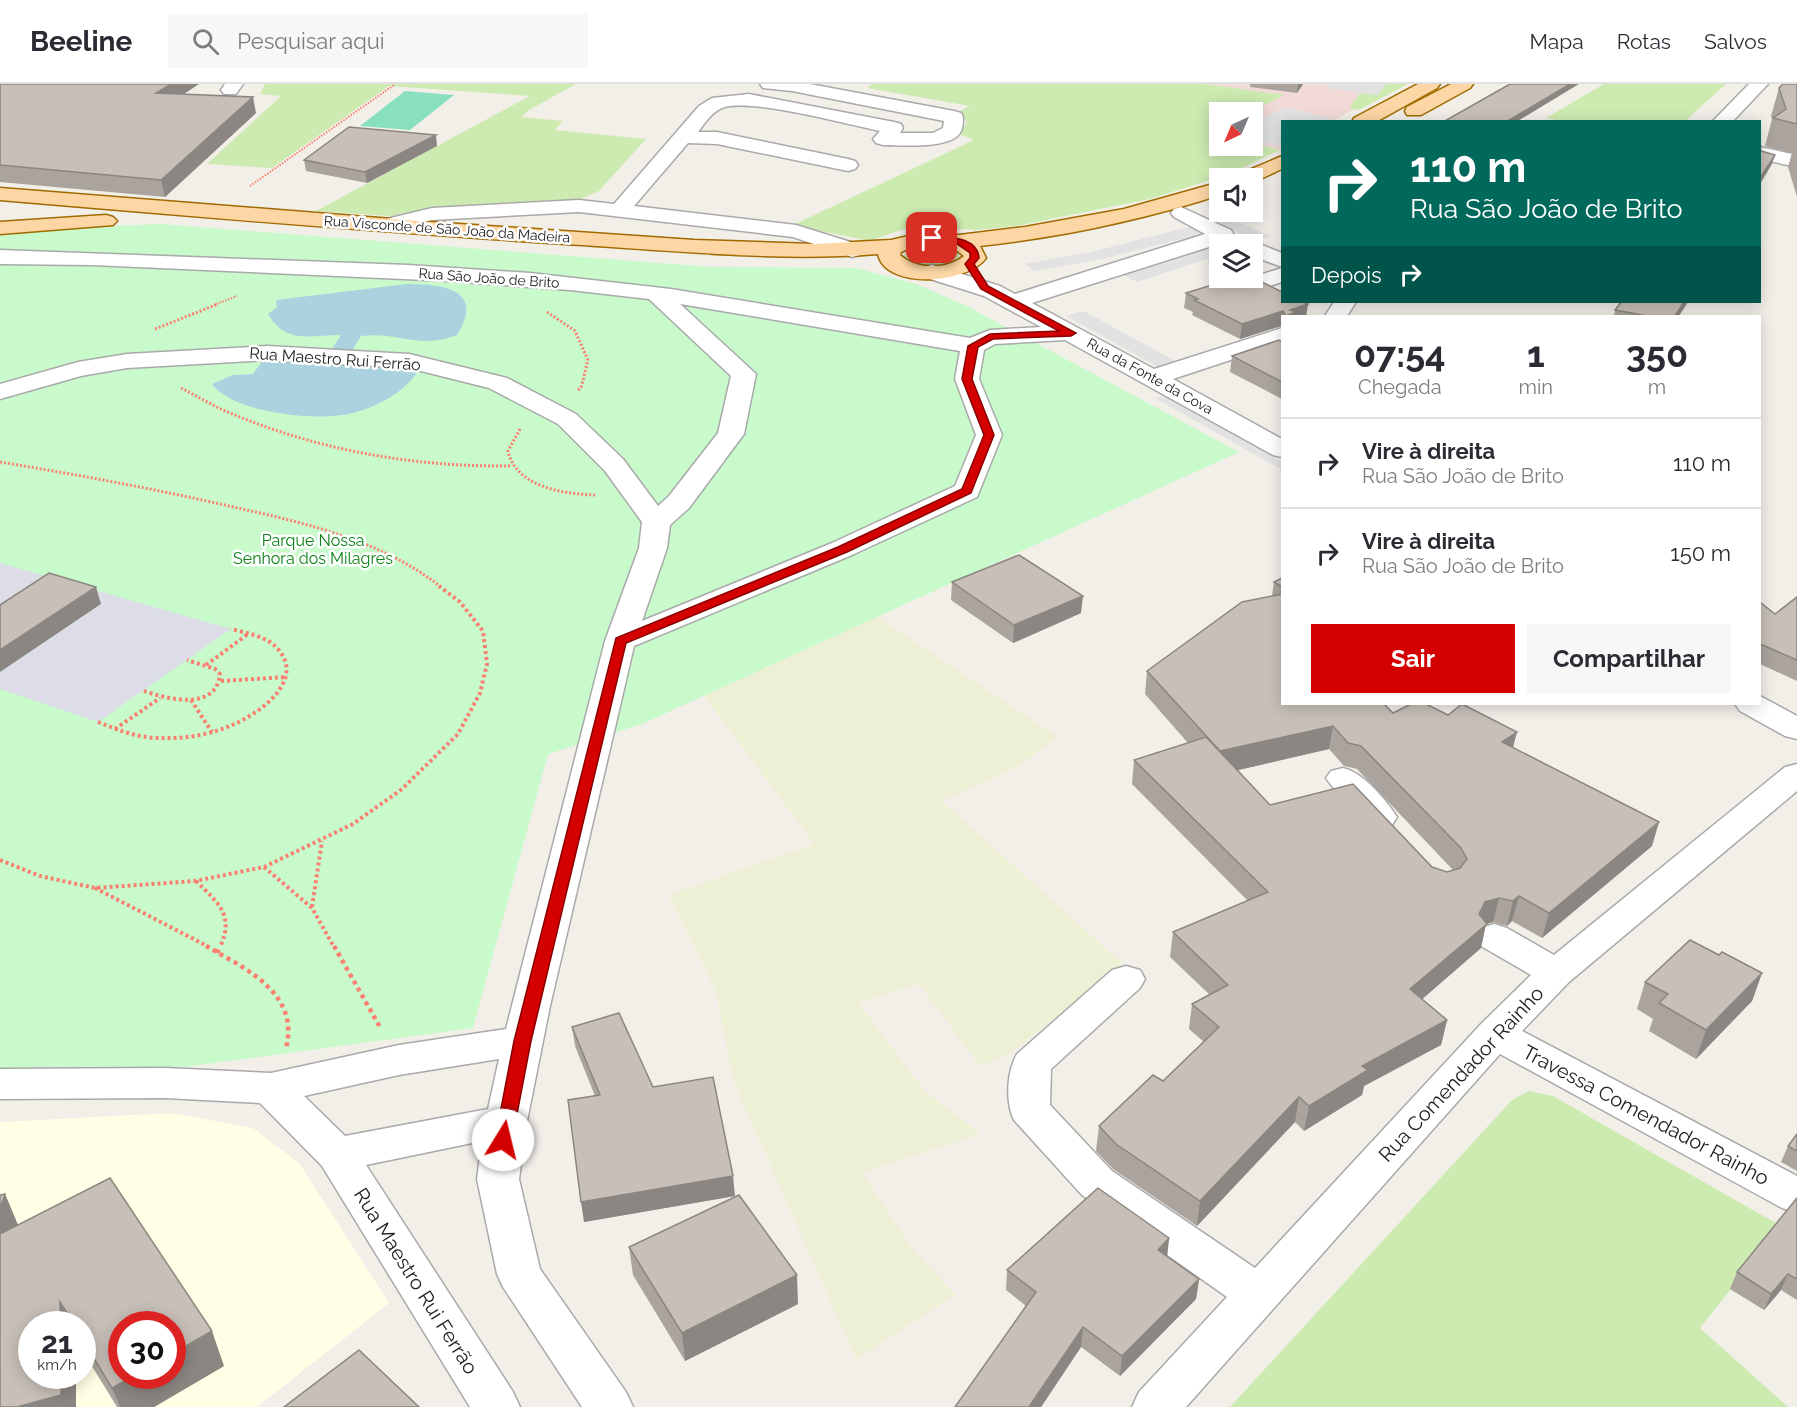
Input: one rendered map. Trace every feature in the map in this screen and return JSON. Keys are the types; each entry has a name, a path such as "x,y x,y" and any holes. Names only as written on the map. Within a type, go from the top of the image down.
{"main road":[{"path":"1365,120 1431,84"},
{"path":"1398,120 1464,84"},
{"path":"1263,171 1281,162"},
{"path":"1263,186 1281,178"},
{"name":"Rua Visconde de São João da Madeira","path":"0,228 71,221 199,220 698,257 894,254 917,239 939,238 959,242 1022,235 1110,219 1166,206 1209,192"},
{"name":"Rua Visconde de São João da Madeira","path":"0,194 385,225 707,247 852,250 894,254 916,271 932,272 960,268 972,261 1181,213 1209,204"},
{"path":"959,242 969,246 974,252 972,261"}],"street":[{"path":"620,210 706,110 719,102 749,99 894,128 883,139 936,139 952,131 954,117 792,86 769,84"},
{"path":"844,96 859,84"},
{"path":"1723,120 1759,84"},
{"path":"683,137 717,138 848,165"},
{"path":"1761,153 1797,161"},
{"path":"385,225 443,214 579,206 796,231 852,250"},
{"path":"1181,213 1221,234"},
{"path":"1013,302 1209,239"},
{"path":"1263,253 1281,261"},
{"name":"Rua São João de Brito","path":"0,257 81,256 244,266 372,270 569,283 973,346 990,337 1071,333"},
{"path":"972,261 984,287"},
{"name":"Rua da Fonte da Cova","path":"932,272 984,287 1281,448"},
{"path":"1263,281 1281,275"},
{"path":"609,1407 519,1274 498,1179 506,1121 522,1041 620,641 653,548 656,522 680,502 731,434 744,374 657,295"},
{"path":"1152,378 1281,335"},
{"path":"620,641 842,549 967,491 989,435 967,379 973,346"},
{"name":"Rua Maestro Rui Ferrão","path":"0,392 78,369 127,360 267,353 410,361 498,383 567,420 614,465 656,522"},
{"path":"1753,705 1797,729"},
{"name":"Rua Comendador Rainho","path":"1156,1407 1495,1034 1556,974 1797,774"},
{"path":"1343,778 1400,838"},
{"path":"1494,937 1556,974"},
{"path":"1126,980 1031,1065 1029,1109 1097,1183 1258,1294"},
{"name":"Travessa Comendador Rainho","path":"1495,1034 1797,1196"},
{"path":"0,1084 165,1083 271,1088 399,1060 522,1041"},
{"name":"Rua Maestro Rui Ferrão","path":"271,1088 337,1154 496,1407"},
{"path":"337,1154 506,1121"}],"path":[{"path":"213,212 394,85"},
{"path":"247,293 154,329 131,344 127,360 228,412 300,439 411,463 466,468 512,466"},
{"path":"547,312 574,331 588,360 581,388 519,429 508,451 512,466 525,477 544,487 570,493 607,495 636,492"},
{"path":"0,462 112,480 346,535 418,568 460,602 483,631 487,664 480,693 458,734 402,789 353,824 322,841 264,867 195,880 95,888"},
{"path":"98,722 129,734 158,738 212,732 231,726 262,709 282,688 287,677 284,656 276,647 249,634 231,629"},
{"path":"206,666 249,634"},
{"path":"144,691 174,701 205,696 216,688 221,681 220,674 206,666 187,660"},
{"path":"221,681 287,677"},
{"path":"115,729 161,697"},
{"path":"191,700 212,732"},
{"path":"312,908 322,841"},
{"path":"0,861 40,876 95,888 217,953 258,978 275,993 285,1007 290,1022 289,1038 271,1088"},
{"path":"264,867 312,908 399,1060"},
{"path":"195,880 214,897 225,915 227,924 225,939 217,953"}],"shaded area":[{"path":"1205,84 1401,84 1335,120 1281,120 1280,150 1263,146 1263,106 1283,95"},
{"path":"1330,84 1386,84 1378,95 1327,88"},
{"path":"1286,107 1333,119 1281,120 1281,145 1263,142 1263,118"},
{"path":"1212,222 1237,222 1271,236 1263,239 1263,234 1241,234"},
{"path":"1193,226 1206,233 1102,259 1035,271 1025,264 1091,252"},
{"path":"1209,248 1209,258 1137,282 1123,275"},
{"path":"1084,311 1179,363 1162,369 1066,316"},
{"path":"1163,396 1281,461 1281,469 1155,398"},
{"path":"0,563 231,629 98,722 0,689 0,672 100,605 0,626"},
{"path":"877,617 1058,737 1018,767 942,801 1123,964 1009,1054 980,1066 919,984 859,1003 925,1091 981,1134 863,1173 914,1251 956,1295 856,1359 734,1083 716,992 668,895 814,844 704,696"},
{"path":"172,1113 253,1128 299,1163 389,1303 257,1407 0,1407 0,1122"}],"green space":[{"path":"265,84 576,84 529,110 521,117 563,121 555,130 646,139 599,191 580,199 435,207 391,216 316,211 530,96 389,86 272,168 207,164 281,96 260,94"},
{"path":"872,84 1205,84 1284,95 1263,106 1263,102 1209,102 1209,156 1263,156 1263,146 1280,150 1242,168 1209,168 1209,180 1150,199 1016,226 976,230 904,229 869,241 793,225 974,140 959,134 967,122 958,112 970,106 867,88"},
{"path":"1386,84 1408,84 1359,110 1349,108 1360,93 1378,95"},
{"path":"1604,84 1726,84 1686,120 1555,120 1546,118"},
{"path":"405,91 454,95 410,130 360,126"},
{"name":"Parque Nossa Senhora dos Milagres","path":"160,224 711,267 856,268 916,284 967,306 1239,452 642,724 548,754 473,1028 170,1069 0,1069 0,234 46,229"},
{"path":"933,244 950,247 959,253 959,257 939,266 923,266 909,261 904,256 909,248"},
{"path":"1529,1091 1553,1096 1781,1226 1700,1328 1788,1407 1230,1407 1512,1100"}],"water":[{"path":"407,284 434,286 456,292 463,299 466,308 465,320 457,335 431,341 374,335 361,336 344,364 405,367 418,371 406,386 381,403 338,416 300,416 258,409 223,394 212,384 233,375 253,374 263,360 323,363 341,335 309,337 283,330 268,314 277,307 276,300"}],"building":[{"path":"0,84 171,84 156,93 253,97 161,180 0,165"},
{"path":"1510,84 1570,84 1509,120 1447,120"},
{"path":"1783,84 1797,84 1797,124 1773,118 1786,109 1779,88"},
{"path":"349,127 436,135 365,172 304,160"},
{"path":"1761,151 1775,155 1761,176"},
{"path":"1263,282 1281,292 1281,303 1308,304 1290,310 1296,312 1288,315 1285,315 1283,311 1242,324 1194,300 1198,299 1186,293 1209,286 1209,288 1263,288"},
{"path":"1620,303 1683,303 1676,315 1642,315 1615,310"},
{"path":"1279,340 1281,341 1281,381 1232,356"},
{"path":"1019,555 1083,596 1014,625 952,582"},
{"path":"49,573 96,587 0,650 0,605"},
{"path":"1281,578 1281,586 1274,582"},
{"path":"1281,594 1281,705 1385,705 1393,713 1409,705 1428,705 1448,715 1464,705 1517,732 1502,742 1659,822 1549,913 1519,896 1513,901 1499,898 1485,902 1479,914 1487,924 1410,989 1447,1020 1362,1066 1368,1070 1309,1106 1299,1097 1200,1201 1116,1144 1099,1126 1153,1075 1163,1081 1219,1027 1192,1004 1228,985 1173,932 1268,892 1134,760 1206,737 1270,805 1353,784 1432,867 1447,872 1460,868 1467,859 1461,848 1361,746 1348,743 1333,726 1220,751 1147,671 1242,602"},
{"path":"1797,597 1797,660 1761,644 1761,603 1775,614"},
{"path":"1690,940 1719,955 1722,952 1762,973 1706,1030 1659,1003 1668,994 1645,982"},
{"path":"619,1013 653,1087 713,1077 733,1176 581,1202 568,1100 600,1095 572,1027"},
{"path":"1797,1134 1797,1151 1788,1146"},
{"path":"110,1178 212,1331 186,1346 186,1311 108,1311 108,1381 96,1362 96,1311 66,1311 60,1302 60,1311 18,1311 18,1389 61,1389 61,1395 17,1407 0,1407 0,1234"},
{"path":"1098,1188 1169,1238 1158,1250 1199,1279 1122,1356 1083,1327 1029,1407 955,1407 1036,1292 1007,1270"},
{"path":"5,1194 0,1209 0,1195"},
{"path":"739,1195 797,1275 682,1333 629,1247"},
{"path":"1797,1198 1797,1279 1788,1274 1771,1294 1737,1272"},
{"path":"359,1350 419,1407 284,1407"}],"route":[{"path":"503,1140 522,1041 620,641 842,549 967,491 989,435 967,379 973,346 990,337 1071,333 984,287 970,264 975,258 969,246 946,239 932,238"}]}
